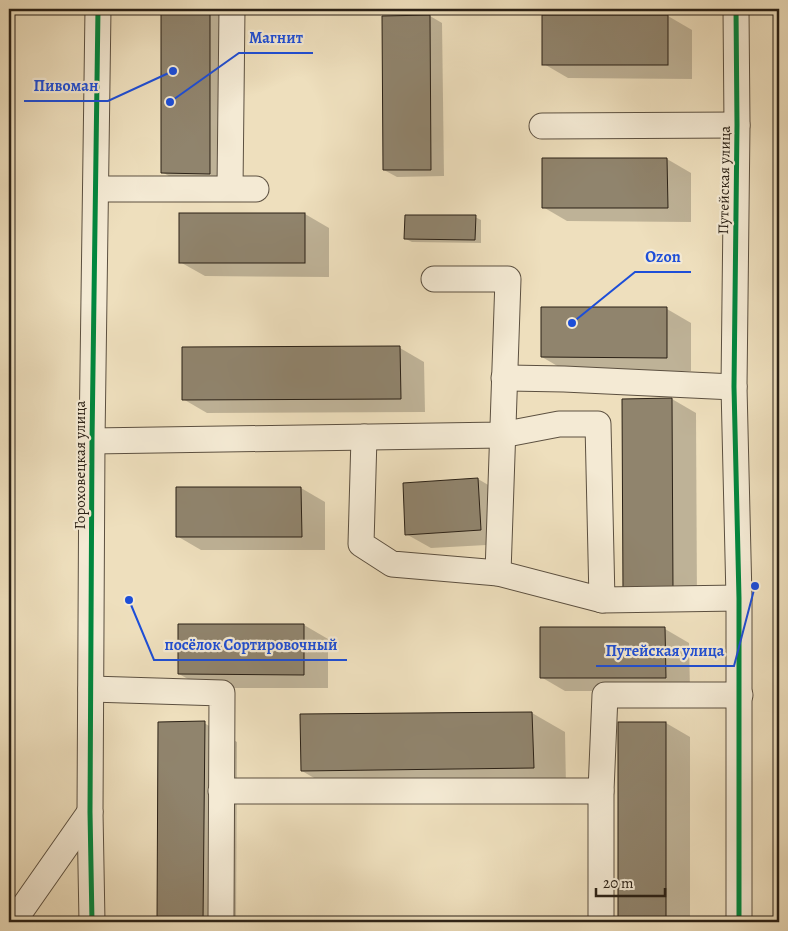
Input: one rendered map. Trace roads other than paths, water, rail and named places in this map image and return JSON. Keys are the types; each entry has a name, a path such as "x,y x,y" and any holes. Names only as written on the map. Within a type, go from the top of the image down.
{"street":[{"name":"Гороховецкая улица","path":"92,922 90,812 92,441 98,9"},
{"path":"230,188 232,9"},
{"name":"Путейская улица","path":"736,9 737,125 734,387 740,695 739,922"},
{"path":"542,126 737,125"},
{"path":"96,189 256,189"},
{"path":"434,279 508,279 498,573"},
{"path":"504,378 574,379 734,387"},
{"path":"92,441 502,435 559,424 598,424 602,600"},
{"path":"364,437 361,544 392,564 498,573 602,600 739,598"},
{"path":"91,688 222,693 221,922"},
{"path":"601,922 601,792 605,695 740,695"},
{"path":"221,791 601,792"},
{"path":"13,922 90,812"}],"place":[{"name":"Пивоман","path":"173,71"},
{"name":"Магнит","path":"170,102"},
{"name":"Ozon","path":"572,323"},
{"name":"Путейская улица","path":"755,586"},
{"name":"посёлок Сортировочный","path":"129,600"}]}
